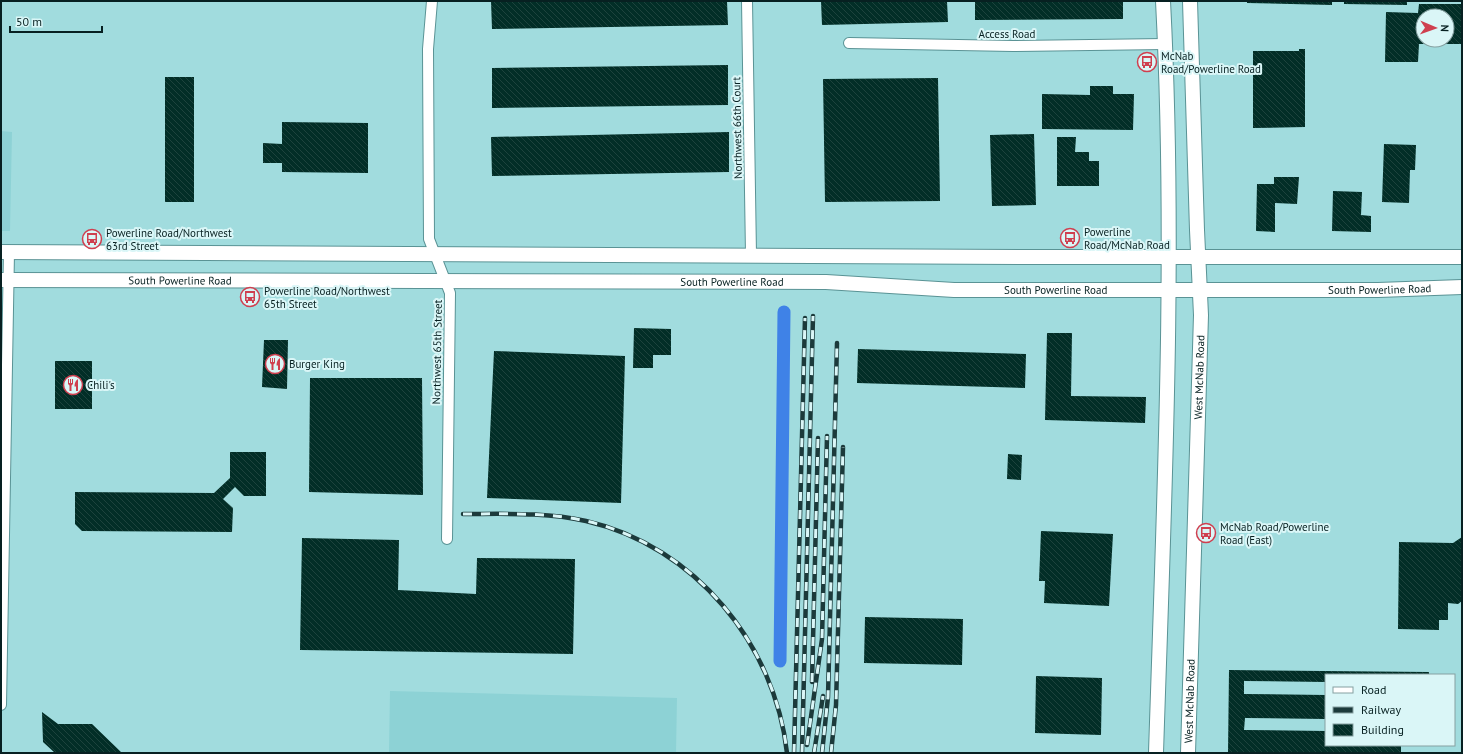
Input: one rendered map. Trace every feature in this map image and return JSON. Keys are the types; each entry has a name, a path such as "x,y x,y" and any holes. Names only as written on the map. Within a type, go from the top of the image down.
{"main road":[{"path":"1156,753 1168,290 1165,44 1163,1"},
{"name":"West McNab Road","path":"1188,753 1201,315 1190,1"},
{"path":"5,252 1462,257"},
{"name":"South Powerline Road","path":"5,280 826,282 954,290 1378,290 1462,287"}],"street":[{"name":"Northwest 65th Street","path":"432,1 428,50 429,239 450,294 447,539"},
{"name":"Northwest 66th Court","path":"747,1 751,255"},
{"name":"Access Road","path":"849,43 1013,46 1165,44"},
{"path":"1,706 5,252"}],"shaded area":[{"path":"1,131 12,132 10,231 1,231"},
{"path":"390,691 677,698 676,753 389,753"}],"building":[{"path":"491,1 727,1 728,25 492,29"},
{"path":"821,1 947,1 948,22 822,25"},
{"path":"975,1 1123,1 1123,19 975,20"},
{"path":"1247,1 1332,1 1332,5 1247,3"},
{"path":"1344,1 1407,1 1407,5 1344,4"},
{"path":"1419,4 1462,4 1462,44 1455,44 1455,8 1419,8"},
{"path":"1386,12 1415,13 1415,48 1419,48 1418,62 1385,62"},
{"path":"1299,49 1305,49 1305,127 1253,128 1253,51 1299,51"},
{"path":"728,65 728,105 492,108 492,68"},
{"path":"165,77 194,77 194,202 165,202"},
{"path":"938,78 940,201 825,202 823,79"},
{"path":"1090,86 1113,86 1113,94 1134,94 1133,130 1042,129 1042,94 1090,95"},
{"path":"282,122 368,123 368,173 282,172 282,163 263,163 263,143 282,144"},
{"path":"729,132 729,172 492,176 491,137"},
{"path":"1034,134 1036,205 992,206 990,135"},
{"path":"1057,137 1076,137 1075,152 1089,152 1089,161 1099,161 1099,186 1057,186"},
{"path":"1384,144 1416,145 1415,170 1410,170 1409,203 1382,202"},
{"path":"1274,177 1299,177 1297,204 1275,203 1275,232 1256,231 1257,184 1274,184"},
{"path":"1333,191 1362,192 1361,215 1371,216 1371,232 1332,231"},
{"path":"634,328 671,329 671,355 653,355 653,368 633,368"},
{"path":"1047,333 1072,333 1071,396 1146,397 1145,423 1045,420"},
{"name":"Burger King","path":"264,340 288,340 287,389 262,387"},
{"path":"858,349 1026,354 1025,388 857,383"},
{"path":"494,351 625,356 621,503 487,498"},
{"name":"Chili's","path":"55,361 92,361 92,409 55,409"},
{"path":"310,378 422,378 423,495 309,492"},
{"path":"230,452 266,452 266,496 244,496 235,487 223,499 233,508 232,532 82,531 75,524 75,492 214,493 230,478"},
{"path":"1008,454 1022,455 1021,480 1007,479"},
{"path":"1041,531 1113,534 1109,606 1044,603 1045,581 1039,581"},
{"path":"1462,537 1462,601 1458,604 1448,603 1448,620 1439,620 1439,630 1398,629 1399,542 1453,543"},
{"path":"302,538 399,540 398,590 476,594 477,558 575,559 573,654 300,650"},
{"path":"865,617 963,619 962,665 864,663"},
{"path":"1229,670 1429,672 1429,674 1325,674 1325,682 1244,681 1244,694 1325,695 1325,719 1245,718 1244,730 1325,731 1325,746 1401,746 1401,753 1228,753"},
{"path":"1036,676 1102,678 1101,735 1035,733"},
{"path":"42,712 58,724 92,724 122,753 55,753 43,742"}],"waterway":[{"path":"780,661 784,312"}],"railway":[{"path":"802,753 813,316"},
{"path":"794,753 805,318"},
{"path":"822,753 828,697 837,343"},
{"path":"807,745 822,639 827,436"},
{"path":"812,682 818,438"},
{"path":"831,753 836,705 843,447"},
{"path":"463,514 540,515 571,518 586,521 625,534 662,552 694,577 723,606 747,638 766,674 779,713 787,753"},
{"path":"814,753 823,696"}],"place":[{"name":"McNab Road/Powerline Road","path":"1147,62"},
{"name":"Powerline Road/McNab Road","path":"1070,238"},
{"name":"Powerline Road/Northwest 63rd Street","path":"92,239"},
{"name":"Powerline Road/Northwest 65th Street","path":"250,297"},
{"name":"Burger King","path":"275,364"},
{"name":"Chili's","path":"73,385"},
{"name":"McNab Road/Powerline Road (East)","path":"1206,533"}]}
